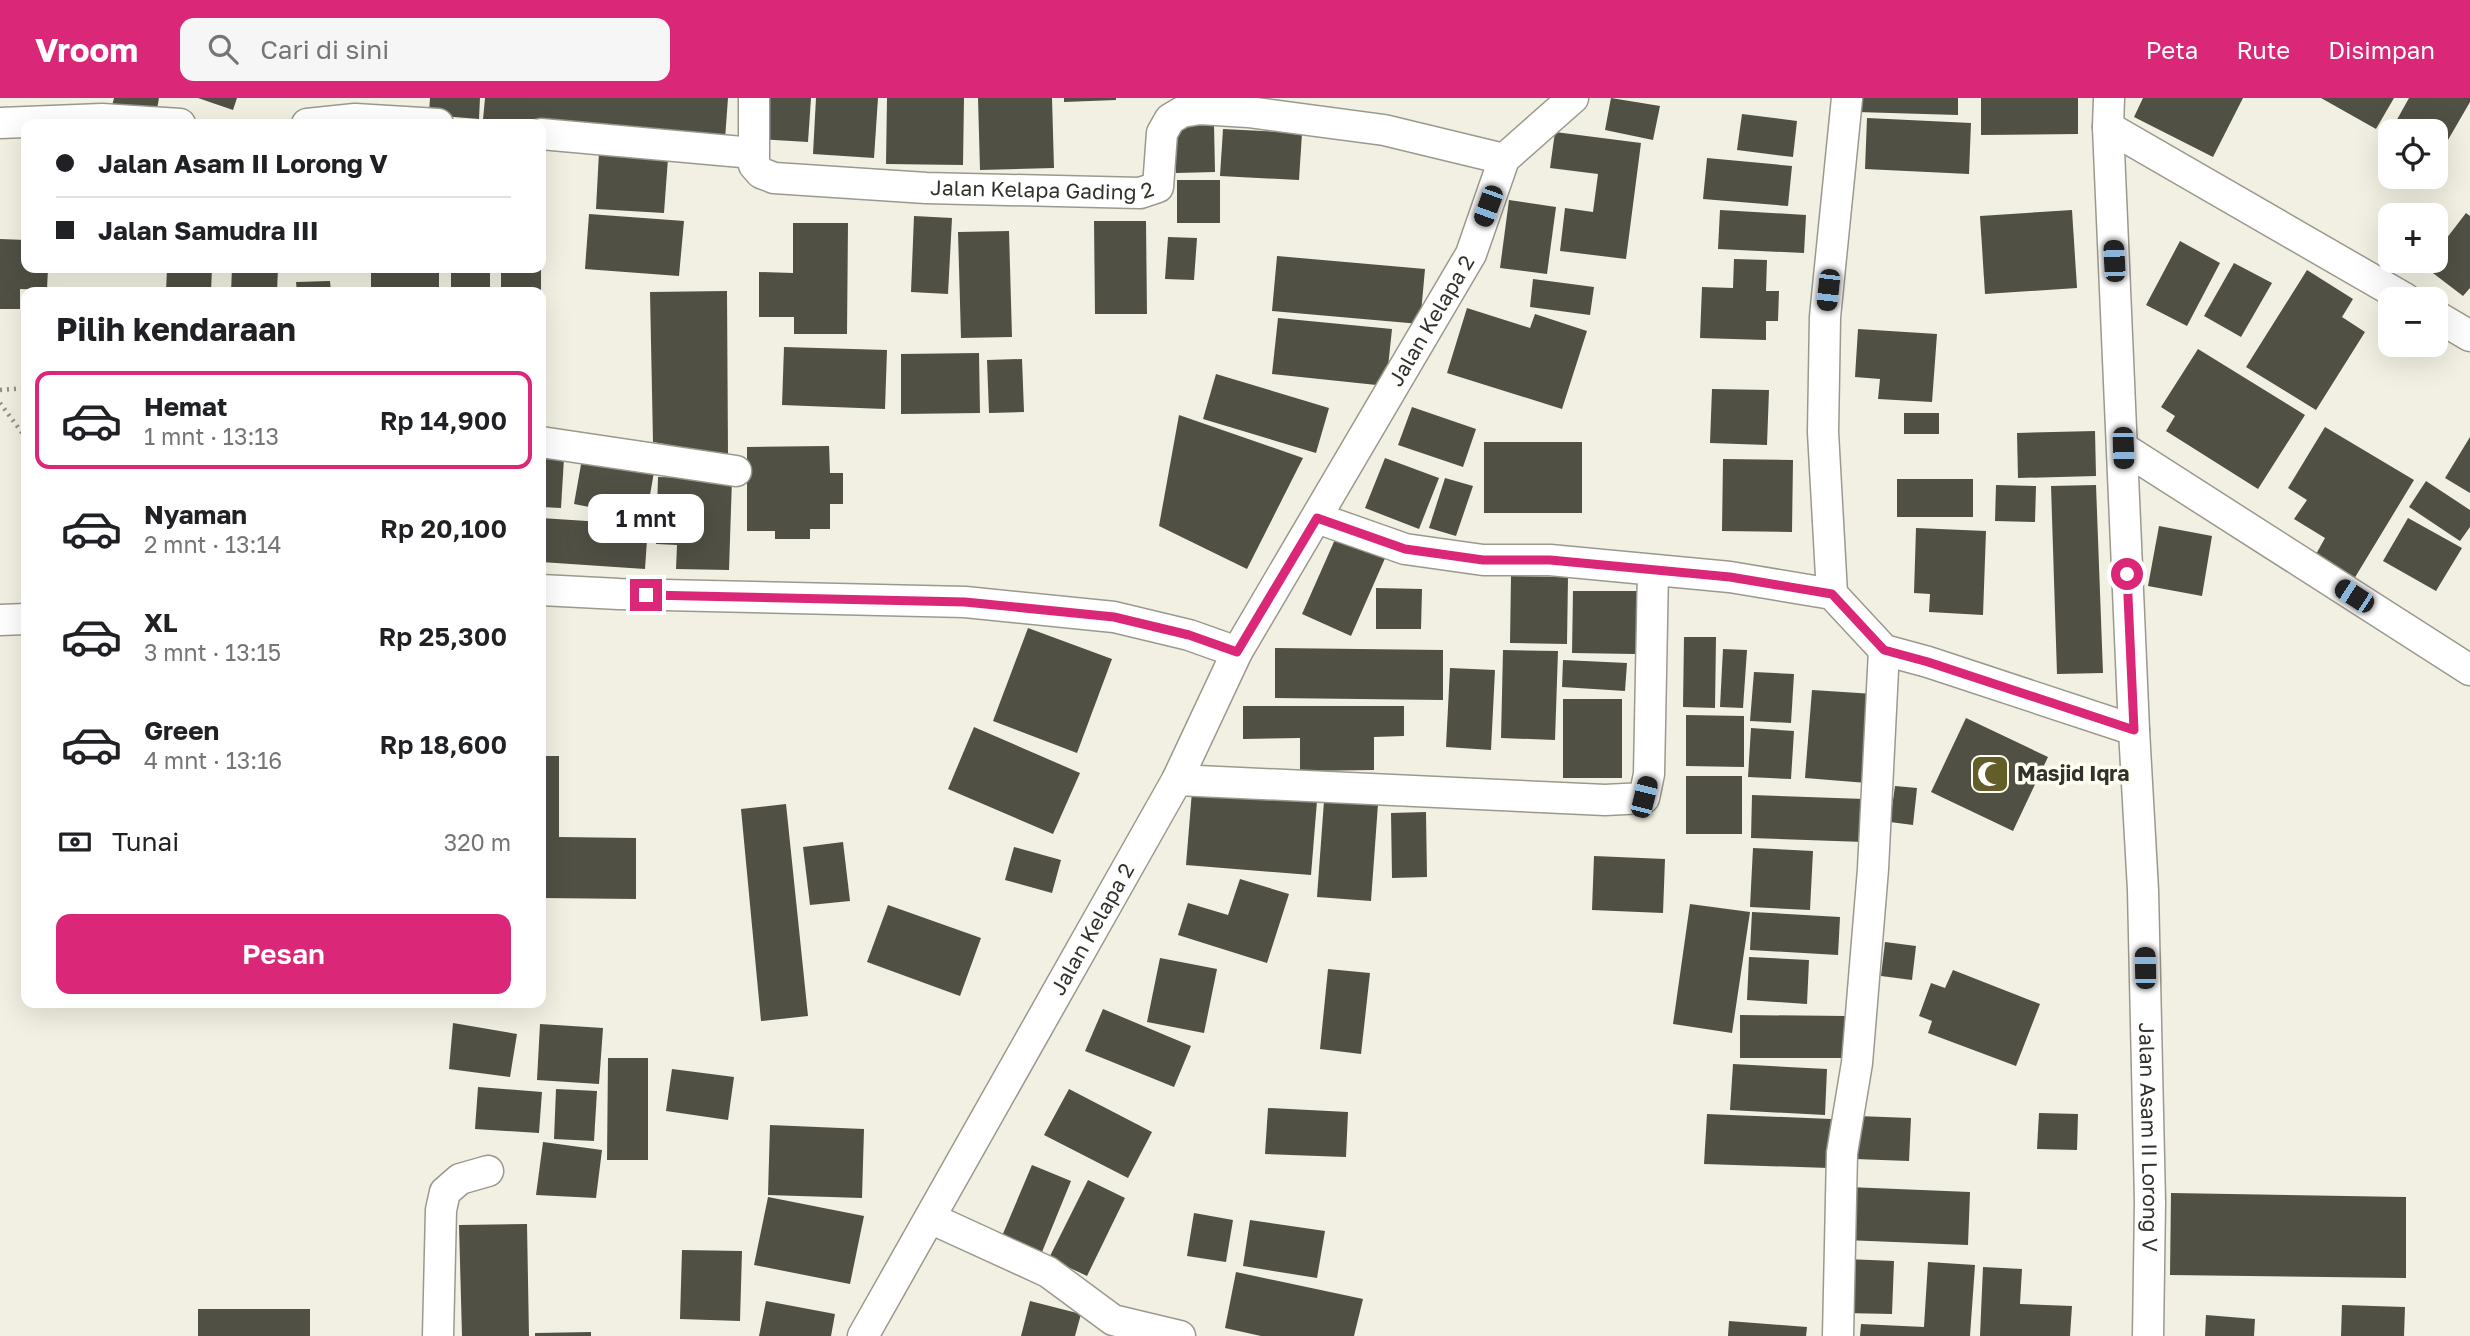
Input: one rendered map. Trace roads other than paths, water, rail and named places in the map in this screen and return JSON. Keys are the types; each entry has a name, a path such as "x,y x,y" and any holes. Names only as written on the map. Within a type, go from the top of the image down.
{"street":[{"path":"546,134 752,153 754,98"},
{"name":"Jalan Kelapa 2","path":"863,1336 1177,780 1237,652 1471,254 1504,159 1573,98"},
{"path":"1832,594 1823,432 1825,317 1847,98"},
{"name":"Jalan Kelapa Gading 2","path":"752,153 754,165 761,173 774,178 926,188 1140,193 1158,187 1162,133 1169,109 1182,112 1200,109 1248,112 1384,130 1504,159"},
{"path":"2109,113 2387,287"},
{"name":"Jalan Asam II Lorong V","path":"2109,113 2143,890 2150,1202 2148,1336"},
{"path":"82,119 115,119"},
{"path":"347,119 369,119"},
{"path":"0,123 21,122"},
{"path":"2448,323 2470,336"},
{"path":"546,443 736,471"},
{"path":"2123,448 2470,670"},
{"path":"1317,518 1405,549 1483,560 1550,560 1730,577 1832,594 1884,650 2134,730"},
{"path":"1177,780 1605,800 1644,797 1649,774 1653,570"},
{"path":"546,590 965,602 1114,617 1189,635 1237,652"},
{"path":"0,620 21,619"},
{"path":"1838,1336 1842,1153 1857,1062 1874,869 1884,650"},
{"path":"439,1336 440,1238 445,1192 460,1179 488,1171"},
{"path":"930,1218 1048,1272 1114,1320 1180,1336"}],"place":[{"name":"Masjid Iqra","path":"1990,774"}]}
